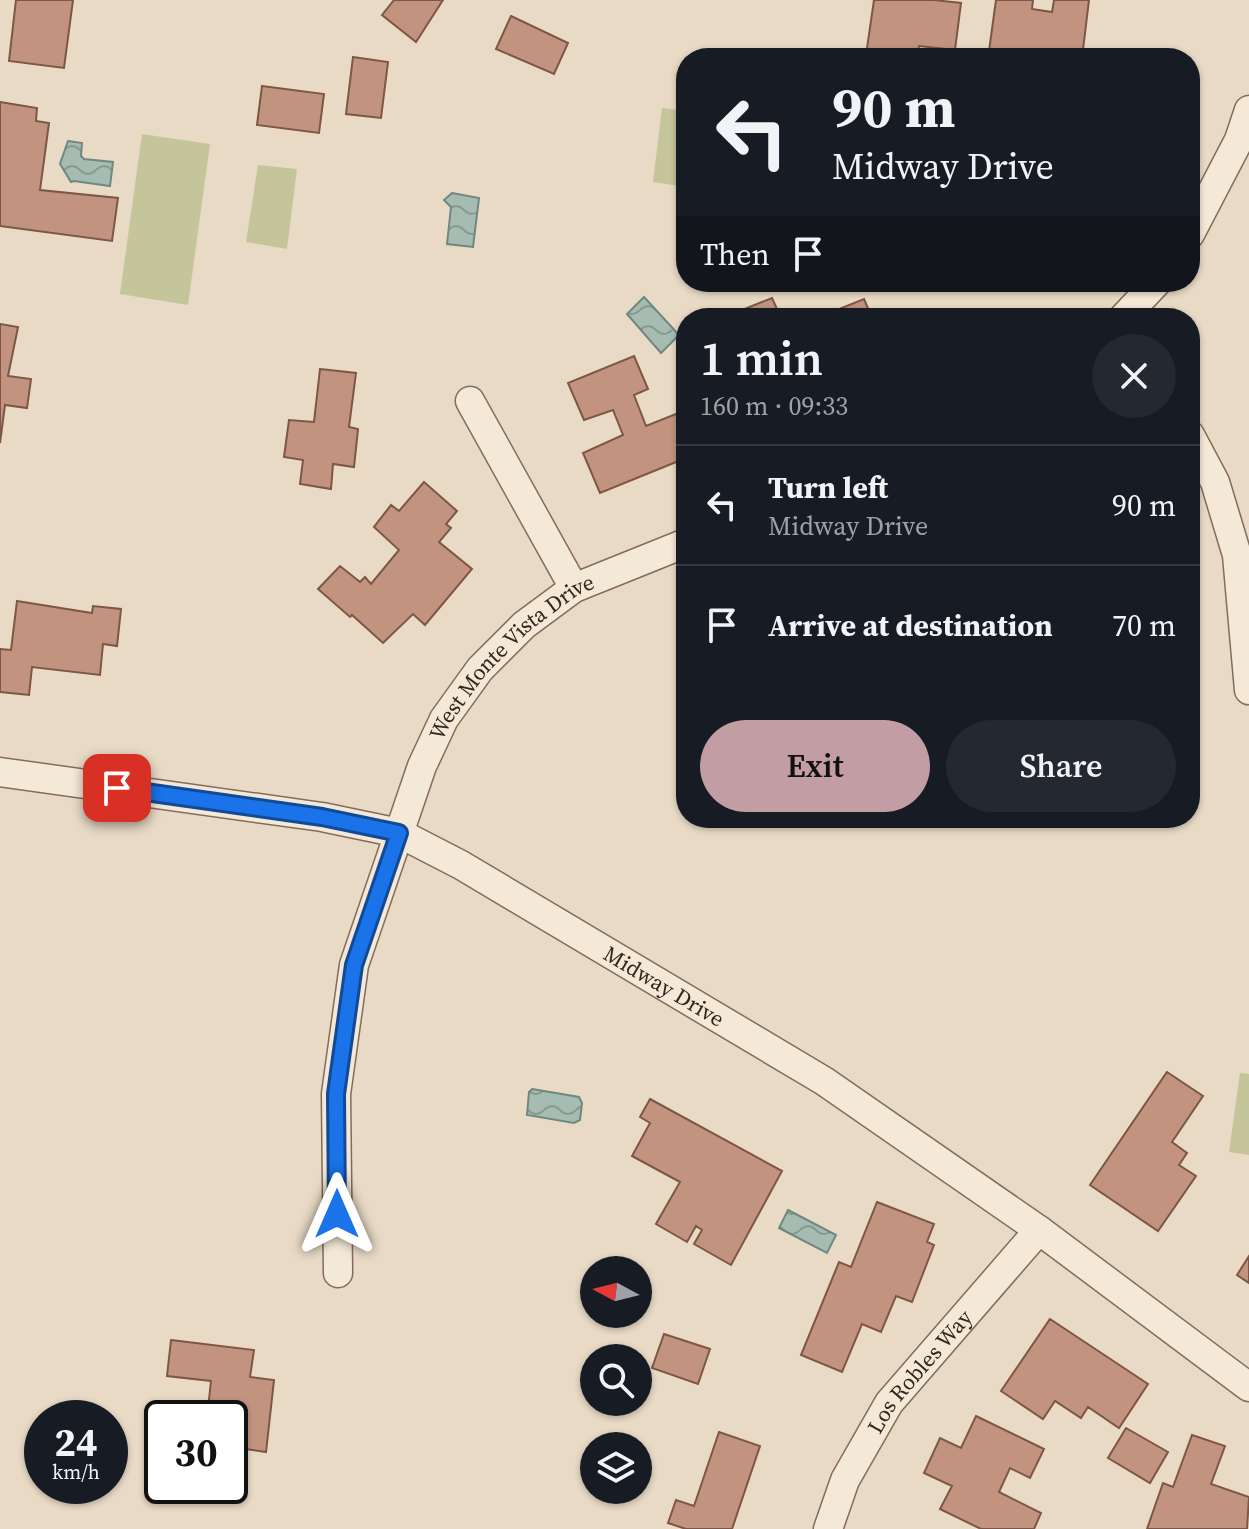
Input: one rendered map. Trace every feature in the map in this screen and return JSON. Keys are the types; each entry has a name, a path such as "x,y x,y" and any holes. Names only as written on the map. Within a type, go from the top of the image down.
{"street":[{"path":"1200,215 1239,140 1249,110"},
{"path":"1132,308 1148,292"},
{"path":"470,401 574,588"},
{"path":"1200,454 1215,482 1237,555 1249,690"},
{"name":"West Monte Vista Drive","path":"338,1273 336,1094 354,965 422,766 444,719 480,669 524,625 574,588 676,547"},
{"name":"Midway Drive","path":"0,772 322,817 399,833 461,865 824,1081 1039,1230 1249,1387"},
{"name":"Los Robles Way","path":"828,1529 845,1480 889,1403 1039,1230"}],"green space":[{"path":"662,108 676,110 676,185 653,182"},
{"path":"142,134 210,144 188,305 120,294"},
{"path":"258,165 297,169 287,249 246,242"},
{"path":"1240,1073 1249,1074 1249,1155 1229,1152"}],"water":[{"path":"68,141 82,143 81,156 84,159 113,162 110,186 71,182 60,164"},
{"path":"452,193 479,198 473,247 447,244 451,207 444,200"},
{"path":"644,297 676,332 676,338 661,353 627,314"},
{"path":"532,1089 579,1097 582,1103 580,1120 574,1123 527,1115"},
{"path":"788,1210 836,1235 827,1253 779,1228"}],"building":[{"path":"16,0 73,0 64,68 9,61"},
{"path":"394,0 443,0 416,42 382,15"},
{"path":"874,0 961,3 955,48 867,48"},
{"path":"996,0 1033,0 1032,9 1052,12 1054,0 1089,0 1083,48 989,48"},
{"path":"511,16 568,43 554,74 496,49"},
{"path":"353,57 388,62 381,118 346,114"},
{"path":"262,86 324,94 319,133 257,125"},
{"path":"0,102 37,108 36,121 49,123 40,190 118,198 112,241 0,226"},
{"path":"772,298 776,308 747,308"},
{"path":"864,299 868,308 842,308"},
{"path":"0,324 18,327 8,376 31,379 27,408 5,405 0,443"},
{"path":"634,356 648,389 634,395 646,426 676,414 676,462 600,493 583,453 623,435 613,410 584,420 568,383"},
{"path":"320,369 356,373 349,427 358,429 354,467 333,464 331,489 300,484 303,460 284,457 289,420 314,422"},
{"path":"424,482 457,511 446,524 451,528 439,542 472,569 425,625 413,614 383,643 318,589 340,566 360,582 365,577 371,584 399,550 374,527 391,505 399,511"},
{"path":"17,601 92,613 93,606 121,609 117,646 103,644 100,675 32,667 29,695 0,692 0,649 11,650"},
{"path":"1167,1072 1203,1096 1172,1142 1187,1153 1179,1165 1196,1176 1158,1231 1090,1185"},
{"path":"650,1099 782,1171 731,1265 694,1244 702,1230 696,1226 687,1242 656,1224 680,1182 632,1156 650,1123 640,1117"},
{"path":"877,1202 934,1224 927,1242 934,1245 912,1302 896,1296 881,1332 862,1324 842,1372 801,1355 839,1262 851,1267"},
{"path":"1249,1256 1249,1283 1237,1275"},
{"path":"1050,1319 1148,1384 1119,1428 1088,1407 1081,1418 1055,1401 1043,1419 1001,1391"},
{"path":"664,1334 710,1349 698,1384 652,1368"},
{"path":"171,1340 254,1350 250,1377 274,1380 266,1452 248,1449 248,1400 209,1400 211,1381 167,1376"},
{"path":"976,1416 1044,1449 1030,1478 1010,1468 999,1492 1041,1513 1034,1529 981,1529 940,1509 952,1486 924,1473 940,1438 961,1448"},
{"path":"1126,1428 1168,1452 1150,1483 1108,1458"},
{"path":"719,1432 760,1446 732,1529 686,1529 668,1523 676,1500 694,1506"},
{"path":"1192,1435 1225,1446 1211,1484 1249,1497 1247,1529 1147,1529 1163,1483 1173,1487"}],"route":[{"path":"117,788 322,817 399,833 354,965 336,1094 337,1214"}]}
